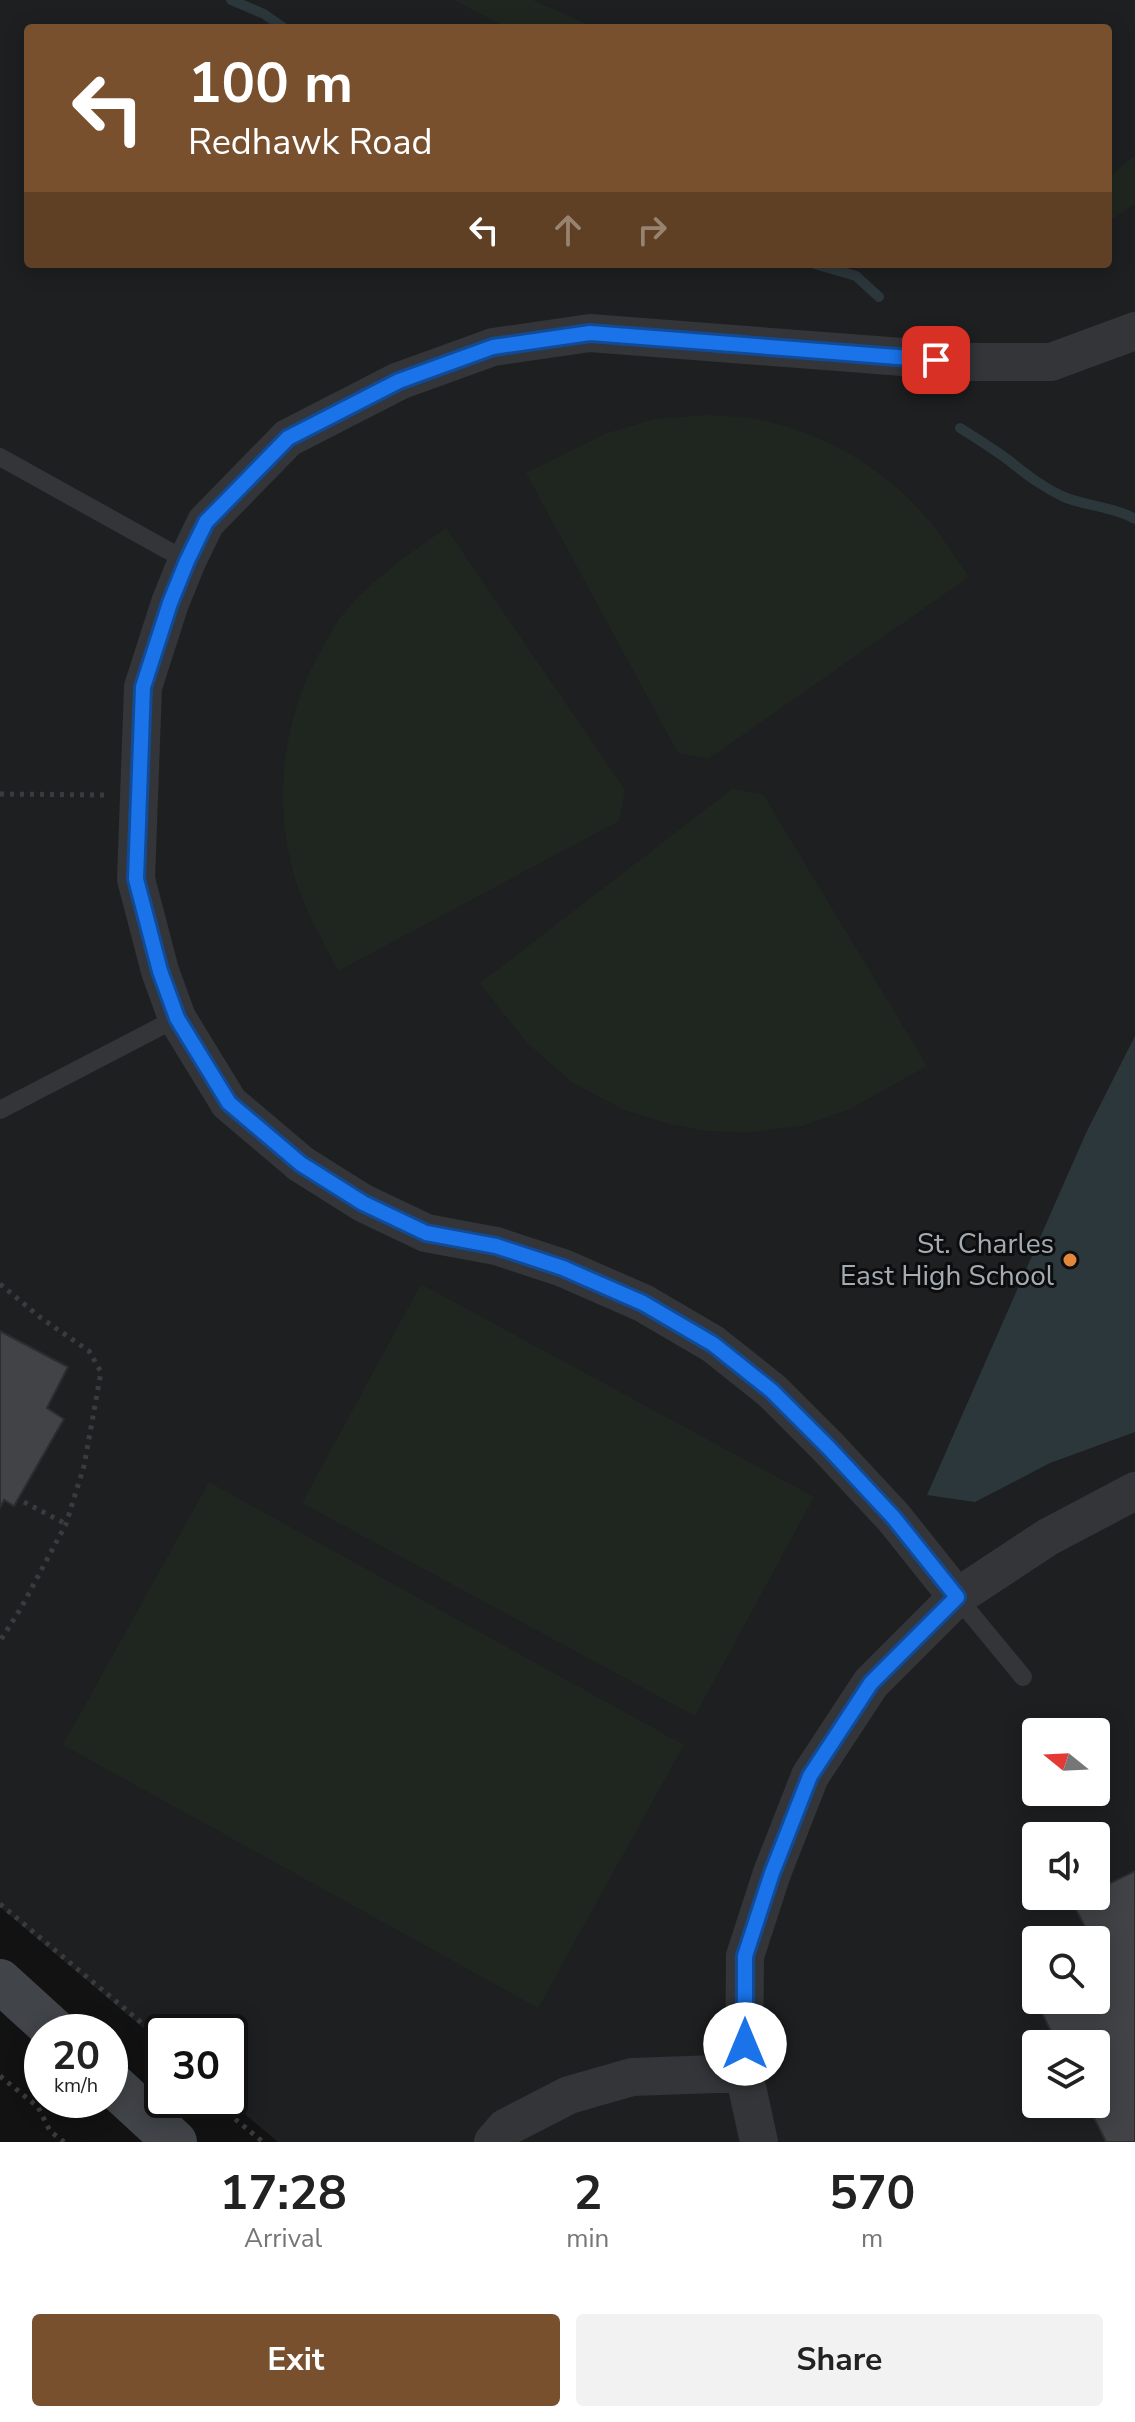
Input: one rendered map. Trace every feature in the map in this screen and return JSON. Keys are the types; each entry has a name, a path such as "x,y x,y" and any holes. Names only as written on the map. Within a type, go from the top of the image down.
{"street":[{"path":"957,1597 894,1518 828,1447 772,1391 713,1344 643,1303 563,1268 496,1246 426,1233 363,1203 301,1164 229,1103 177,1018 160,971 136,879 143,687 187,561 206,522 288,438 399,381 493,347 590,333 968,362 1051,362 1135,331"},
{"path":"759,2142 744,2073 745,1956 772,1873 810,1776 871,1683 957,1597 1048,1537 1135,1491"},
{"path":"0,1981 36,2014"},
{"path":"493,2142 505,2128 569,2095 632,2077 744,2073"},
{"path":"128,2099 175,2142"}],"lane":[{"path":"0,457 187,561"},
{"path":"0,1110 177,1018"},
{"path":"957,1597 1023,1677"}],"path":[{"path":"0,794 140,795"},
{"path":"0,1284 41,1318 89,1351 101,1372 84,1466 66,1524 0,1641"},
{"path":"24,1502 66,1524"},
{"path":"0,1904 144,2025"},
{"path":"0,2076 38,2107 50,2131 64,2142"},
{"path":"234,2118 263,2142"}],"shaded area":[{"path":"0,0 1135,0 1135,2142 278,2142 248,2117 248,2014 144,2014 144,2029 0,1907"},
{"path":"454,0 533,0 587,24 499,24"},
{"path":"1135,155 1135,204 1112,219 1112,175"},
{"path":"706,415 744,417 799,430 868,465 925,516 969,577 708,759 678,753 526,473 607,433 654,419"},
{"path":"446,528 625,790 619,821 338,971 302,898 290,858 283,795 290,732 309,673 340,618 379,578"},
{"path":"732,789 763,794 927,1066 848,1110 802,1126 751,1132 706,1131 624,1110 573,1083 526,1042 480,983"},
{"path":"1135,1036 1135,1432 1050,1463 975,1502 927,1495 1086,1133"},
{"path":"421,1284 814,1497 695,1716 302,1503"},
{"path":"209,1482 684,1745 538,2008 63,1745"}],"building":[{"path":"0,1331 68,1367 47,1408 64,1419 14,1506 4,1500 0,1508"},
{"path":"1135,1871 1135,2142 1106,2142 1094,2118 1110,2118 1110,2030 1050,2030 1043,2014 1110,2014 1110,1926 1085,1926 1076,1910 1110,1910 1110,1883"}],"waterway":[{"path":"231,0 264,14 278,24"},
{"path":"829,268 856,276 879,297"},
{"path":"960,428 1056,493 1135,519"}],"place":[{"name":"St. Charles East High School","path":"1070,1260"}],"route":[{"path":"745,2044 745,1956 772,1873 810,1776 871,1683 957,1597 894,1518 828,1447 772,1391 713,1344 643,1303 563,1268 496,1246 426,1233 363,1203 301,1164 229,1103 177,1018 160,971 136,879 143,687 170,603 206,522 288,438 399,381 493,347 590,333 936,360"}]}
